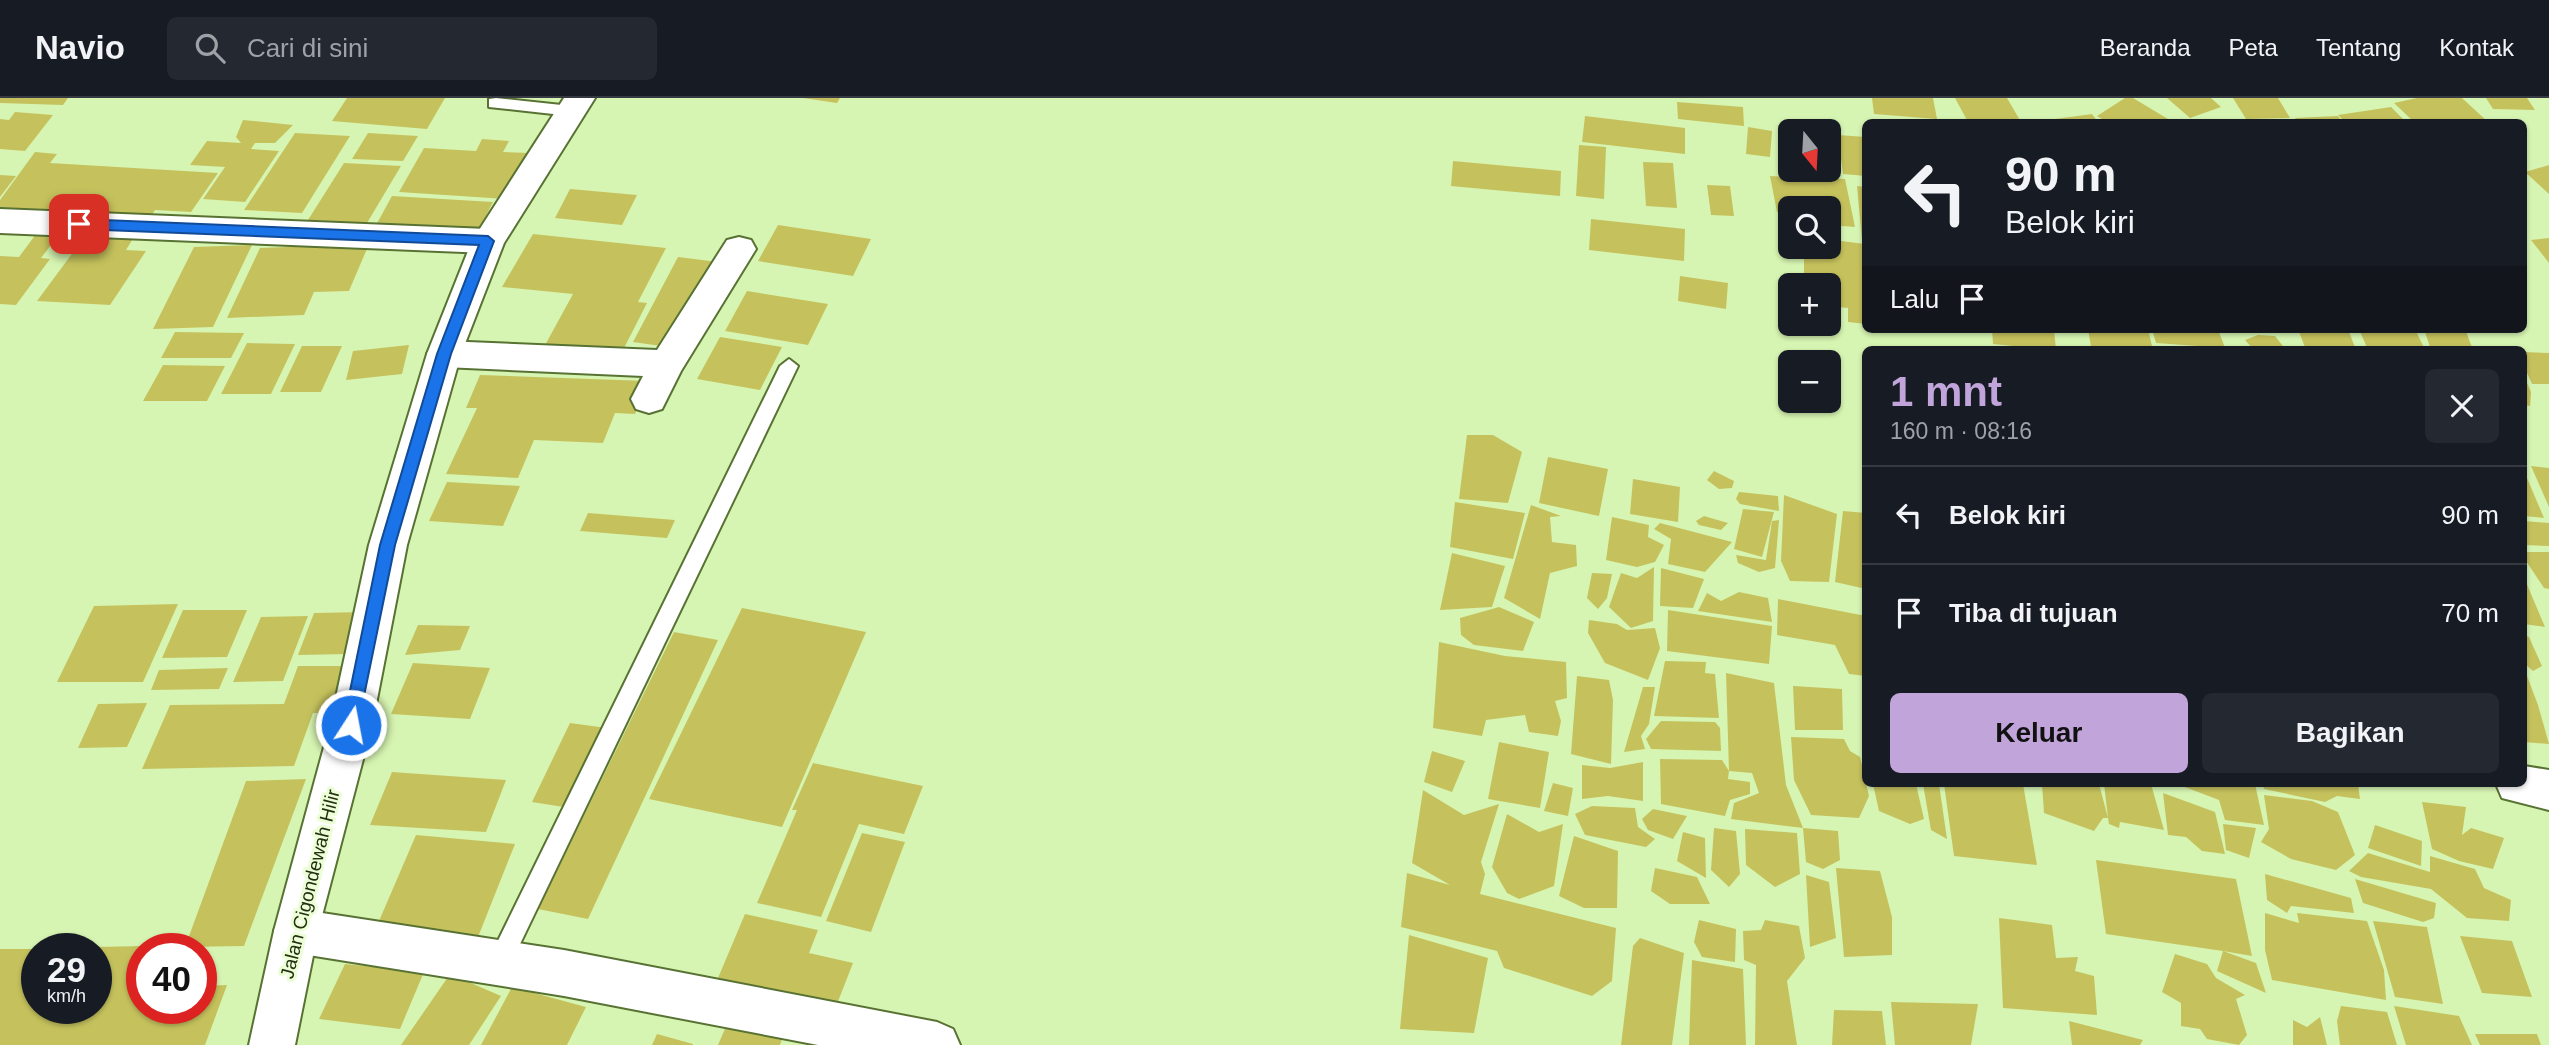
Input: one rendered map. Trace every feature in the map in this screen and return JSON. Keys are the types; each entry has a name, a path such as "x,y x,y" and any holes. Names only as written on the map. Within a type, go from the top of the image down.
{"street":[{"name":"Jalan Cigondewah Hilir","path":"272,1045 296,930 351,725 387,545 444,354 488,241 575,105"},
{"path":"0,221 488,241"},
{"path":"649,399 667,363 739,248"},
{"path":"444,354 667,363"},
{"path":"2527,786 2549,789"},
{"path":"296,930 577,975 937,1045"}],"lane":[{"path":"494,103 575,105"},
{"path":"499,964 789,366"}],"building":[{"path":"0,98 68,98 63,105 0,103"},
{"path":"347,98 445,98 427,129 332,121"},
{"path":"803,98 840,98 837,103"},
{"path":"1872,98 1933,98 1937,119 1874,114"},
{"path":"1955,98 2007,98 2019,119 1966,119"},
{"path":"2125,98 2133,98 2168,119 2102,119 2097,116"},
{"path":"2167,98 2211,98 2221,107 2190,118"},
{"path":"2233,98 2278,98 2290,118 2246,119"},
{"path":"2417,98 2462,98 2485,119 2411,119 2394,103"},
{"path":"2486,98 2527,98 2535,110 2493,109"},
{"path":"1677,102 1743,107 1744,126 1678,119"},
{"path":"2391,107 2403,119 2342,119 2338,115"},
{"path":"15,112 53,115 25,151 0,149 0,119 9,120"},
{"path":"2092,114 2096,119 2055,119"},
{"path":"1585,116 1685,128 1685,154 1582,142"},
{"path":"2338,116 2340,119 2296,119"},
{"path":"243,120 293,125 275,143 255,143 251,149 279,151 245,202 203,199 225,167 190,165 207,141 241,143 236,137"},
{"path":"1748,127 1772,131 1770,157 1746,154"},
{"path":"295,133 350,136 302,213 244,210"},
{"path":"368,133 418,136 403,161 352,159"},
{"path":"1841,135 1862,137 1862,176 1843,174"},
{"path":"482,139 509,141 503,152 529,153 506,199 399,192 424,148 476,151"},
{"path":"1579,145 1606,147 1604,199 1576,196"},
{"path":"35,152 57,154 50,163 218,173 191,212 155,210 151,216 92,212 87,219 0,209 0,200"},
{"path":"1453,161 1561,171 1560,196 1451,186"},
{"path":"1643,162 1673,163 1677,208 1646,206"},
{"path":"344,163 401,166 367,223 308,220"},
{"path":"2549,165 2549,194 2527,174 2527,171"},
{"path":"0,175 16,176 0,197"},
{"path":"1770,176 1778,176 1778,182 1841,182 1841,179 1845,179 1855,227 1841,226 1841,196 1778,196 1777,212"},
{"path":"1707,185 1730,186 1734,216 1711,215"},
{"path":"1857,186 1862,187 1862,240"},
{"path":"570,189 637,195 622,225 555,218"},
{"path":"392,196 493,202 477,233 375,227"},
{"path":"1591,219 1685,229 1684,261 1589,250"},
{"path":"778,225 871,239 853,276 758,261"},
{"path":"39,230 61,232 41,258 50,259 16,305 0,304 0,256 19,257"},
{"path":"90,234 134,237 126,250 146,251 110,305 37,301 77,247 81,248"},
{"path":"533,234 666,248 638,302 647,303 620,356 544,347 573,294 502,287"},
{"path":"2549,238 2549,263 2531,240"},
{"path":"1841,241 1862,244 1862,324 1848,322 1848,308 1841,307 1841,273 1804,273 1804,259 1841,259"},
{"path":"369,244 349,291 314,292 304,315 227,318 260,248"},
{"path":"252,245 213,327 153,329 194,247"},
{"path":"678,257 718,262 675,348 633,342"},
{"path":"1680,276 1728,283 1726,309 1678,301"},
{"path":"747,291 828,304 808,345 725,331"},
{"path":"175,332 244,333 231,358 161,358"},
{"path":"1992,333 2054,333 2056,346 2014,346 1993,344"},
{"path":"2089,333 2149,333 2152,346 2091,346"},
{"path":"2153,333 2219,333 2224,346 2197,346 2156,343"},
{"path":"2300,333 2350,333 2354,346 2304,346"},
{"path":"2361,333 2417,333 2423,346 2366,346"},
{"path":"2425,333 2467,333 2471,346 2430,346"},
{"path":"2258,335 2275,336 2283,346 2250,346 2245,340"},
{"path":"720,337 782,347 760,390 697,379"},
{"path":"247,343 295,344 271,394 221,394"},
{"path":"409,345 402,374 346,380 353,351"},
{"path":"302,346 342,346 321,392 280,392"},
{"path":"2527,352 2549,353 2549,384 2532,384 2527,373"},
{"path":"163,365 225,366 207,401 143,401"},
{"path":"480,375 647,381 635,414 615,413 603,443 534,440 518,478 446,474 477,408 466,408"},
{"path":"2527,383 2531,392 2530,406 2527,406"},
{"path":"1467,435 1493,435 1522,452 1508,503 1459,499"},
{"path":"1548,457 1608,469 1599,516 1539,503"},
{"path":"2531,466 2549,468 2549,507"},
{"path":"1714,471 1734,481 1732,488 1719,489 1707,480"},
{"path":"2527,478 2544,518 2527,516"},
{"path":"1633,479 1680,487 1678,522 1630,514"},
{"path":"447,482 520,486 503,526 429,521"},
{"path":"1739,492 1778,496 1779,511 1740,504 1736,499"},
{"path":"1784,495 1837,514 1829,582 1790,581 1781,561"},
{"path":"1455,502 1525,513 1513,559 1450,547"},
{"path":"1531,505 1561,516 1550,517 1552,542 1576,545 1577,566 1550,573 1540,619 1504,598"},
{"path":"1743,509 1774,512 1762,557 1734,549"},
{"path":"1843,511 1862,513 1862,588 1835,582"},
{"path":"588,513 675,520 667,538 580,531"},
{"path":"1704,516 1728,523 1721,530 1699,525 1696,521"},
{"path":"1612,517 1649,525 1648,537 1664,545 1655,562 1637,567 1606,560"},
{"path":"1779,520 1775,568 1759,572 1738,563 1736,555 1766,560 1772,521"},
{"path":"2527,521 2549,523 2549,546 2527,545"},
{"path":"1660,523 1732,542 1705,572 1668,564 1671,539 1654,529"},
{"path":"2527,552 2549,552 2549,589 2544,588 2527,562"},
{"path":"1452,553 1505,566 1492,607 1440,610"},
{"path":"1654,567 1653,621 1631,628 1609,607 1621,573 1637,578"},
{"path":"1661,568 1704,579 1693,608 1660,606"},
{"path":"1592,573 1612,574 1607,598 1598,609 1587,598"},
{"path":"2527,584 2545,627 2527,624"},
{"path":"1739,592 1768,598 1772,622 1698,611 1707,593 1721,601"},
{"path":"1778,599 1862,615 1862,676 1849,674 1835,645 1777,635"},
{"path":"178,604 143,682 57,682 94,606"},
{"path":"1499,607 1534,622 1523,651 1474,645 1461,635 1460,618"},
{"path":"742,608 866,632 782,827 649,799"},
{"path":"183,610 247,610 227,657 162,658"},
{"path":"1668,610 1772,626 1769,664 1667,651"},
{"path":"365,612 349,654 298,655 314,613"},
{"path":"308,616 283,681 233,682 261,617"},
{"path":"1589,620 1617,624 1627,630 1655,628 1660,648 1648,680 1605,663 1588,633"},
{"path":"418,625 470,626 460,650 405,655"},
{"path":"674,632 718,640 588,919 538,909"},
{"path":"2527,636 2542,666 2533,671 2527,666"},
{"path":"1439,642 1505,656 1566,662 1567,698 1555,701 1561,721 1558,736 1529,732 1525,715 1486,720 1482,736 1433,728"},
{"path":"1665,661 1706,662 1705,673 1715,674 1719,718 1654,716"},
{"path":"413,663 490,668 470,719 391,714"},
{"path":"298,666 350,666 333,713 313,713 294,766 142,769 170,705 284,704"},
{"path":"228,668 219,689 151,690 159,670"},
{"path":"1726,673 1774,683 1786,785 1803,828 1731,819 1734,803 1759,793 1752,773 1729,771"},
{"path":"1577,676 1609,680 1613,700 1611,764 1571,754"},
{"path":"2527,676 2538,705 2549,744 2527,742"},
{"path":"1793,686 1842,689 1843,730 1795,730"},
{"path":"1643,687 1655,687 1649,724 1641,736 1645,749 1624,752"},
{"path":"147,703 127,747 78,748 98,704"},
{"path":"1661,721 1715,722 1720,728 1721,751 1651,749 1646,739"},
{"path":"570,723 607,728 570,808 532,802"},
{"path":"1791,737 1844,739 1850,751 1860,757 1862,787 1867,787 1869,796 1859,818 1811,815 1794,780"},
{"path":"1499,742 1549,752 1540,808 1488,799"},
{"path":"1432,751 1465,761 1452,792 1424,782"},
{"path":"1660,759 1722,760 1729,771 1728,779 1750,782 1750,794 1730,800 1725,816 1661,804"},
{"path":"1643,762 1643,801 1608,796 1582,799 1582,765 1610,768"},
{"path":"813,763 923,786 904,834 859,824 821,917 757,903 797,810 792,810"},
{"path":"392,772 506,780 486,832 370,825"},
{"path":"306,779 244,946 217,946 217,933 190,933 246,781"},
{"path":"1553,783 1573,788 1568,816 1544,811"},
{"path":"1874,787 1917,787 1924,819 1910,824 1879,811"},
{"path":"1924,787 1939,787 1947,839 1931,830"},
{"path":"1944,787 2024,787 2037,865 1954,856"},
{"path":"2042,787 2100,787 2108,818 2103,818 2094,831 2044,813"},
{"path":"2104,787 2152,787 2164,830 2120,822 2119,828 2109,824"},
{"path":"2185,787 2256,787 2264,825 2225,820 2219,800"},
{"path":"2358,787 2360,799 2337,796 2325,802 2264,789"},
{"path":"1423,790 1464,815 1499,804 1481,862 1485,874 1480,894 1616,928 1612,981 1592,996 1504,968 1497,951 1401,927 1407,873 1450,885 1412,863"},
{"path":"2163,793 2215,812 2225,854 2202,851 2186,837 2168,835"},
{"path":"2264,795 2312,801 2338,812 2355,855 2336,870 2291,859 2261,842 2269,829"},
{"path":"2422,802 2466,807 2462,835 2471,828 2504,838 2493,869 2459,861 2432,849"},
{"path":"1592,806 1635,808 1638,827 1655,839 1646,847 1585,835 1575,814"},
{"path":"1653,809 1687,816 1673,839 1648,830 1642,819"},
{"path":"1507,814 1539,832 1563,824 1554,886 1519,899 1507,893 1492,867"},
{"path":"2223,824 2256,828 2249,858 2226,850"},
{"path":"2375,825 2422,841 2421,866 2368,848"},
{"path":"1714,828 1736,831 1740,874 1729,887 1711,870"},
{"path":"1803,828 1838,831 1840,860 1823,869 1806,862"},
{"path":"1745,829 1797,833 1800,874 1775,887 1746,865"},
{"path":"1683,832 1705,838 1706,878 1677,861"},
{"path":"862,833 905,842 871,932 826,921"},
{"path":"416,835 515,844 478,937 376,928"},
{"path":"1574,836 1618,851 1617,908 1584,908 1559,896"},
{"path":"2368,853 2430,872 2430,856 2475,869 2484,888 2511,900 2509,921 2467,918 2431,889 2361,877 2349,871"},
{"path":"2096,860 2236,879 2252,956 2106,934"},
{"path":"1655,868 1697,877 1710,904 1670,904 1651,891"},
{"path":"1836,868 1880,871 1892,917 1892,955 1844,957"},
{"path":"2265,874 2351,898 2354,913 2291,906 2287,913 2267,900"},
{"path":"1806,875 1829,882 1836,938 1810,947"},
{"path":"2355,879 2436,903 2434,918 2423,922 2363,903"},
{"path":"2265,913 2299,923 2297,913 2367,921 2384,970 2386,1000 2272,980 2265,950"},
{"path":"745,914 818,930 809,953 853,963 837,1004 718,978"},
{"path":"1999,918 2052,925 2056,958 2078,957 2075,971 2094,976 2097,1015 2003,1008"},
{"path":"1699,920 1736,929 1735,962 1702,957 1694,942"},
{"path":"1765,920 1799,926 1805,958 1787,981 1797,1045 1755,1045 1756,965 1744,960 1743,931 1761,930"},
{"path":"2373,921 2427,927 2443,1004 2395,997"},
{"path":"1409,935 1488,958 1474,1033 1400,1029"},
{"path":"2460,936 2512,941 2532,997 2482,993"},
{"path":"1640,938 1684,953 1672,1045 1621,1045 1633,946"},
{"path":"126,946 126,1024 213,1024 205,1045 0,1045 0,949 21,949 21,1024 112,1024 112,947"},
{"path":"2223,951 2256,963 2266,993 2217,971"},
{"path":"2175,954 2207,964 2216,978 2245,995 2236,999 2247,1035 2239,1045 2207,1039 2200,1029 2181,1026 2181,1003 2162,992"},
{"path":"1692,960 1743,969 1746,1045 1689,1045"},
{"path":"345,964 424,972 400,1029 319,1019"},
{"path":"450,974 501,996 469,1045 401,1045"},
{"path":"217,985 227,985 217,1012"},
{"path":"512,987 586,1007 567,1045 481,1045"},
{"path":"1891,1002 1978,1004 1971,1045 1895,1045"},
{"path":"2341,1006 2387,1012 2397,1045 2340,1045 2337,1021"},
{"path":"2394,1006 2459,1016 2472,1045 2406,1045"},
{"path":"1834,1010 1882,1011 1886,1045 1832,1045"},
{"path":"2320,1017 2327,1045 2293,1045 2293,1020 2307,1027"},
{"path":"2069,1021 2143,1040 2140,1045 2072,1045"},
{"path":"727,1024 782,1039 780,1045 718,1045"},
{"path":"657,1034 693,1044 693,1045 652,1045"},
{"path":"2475,1034 2537,1034 2541,1045 2480,1045"}],"route":[{"path":"79,224 488,241 444,354 387,545 351,725"}]}
